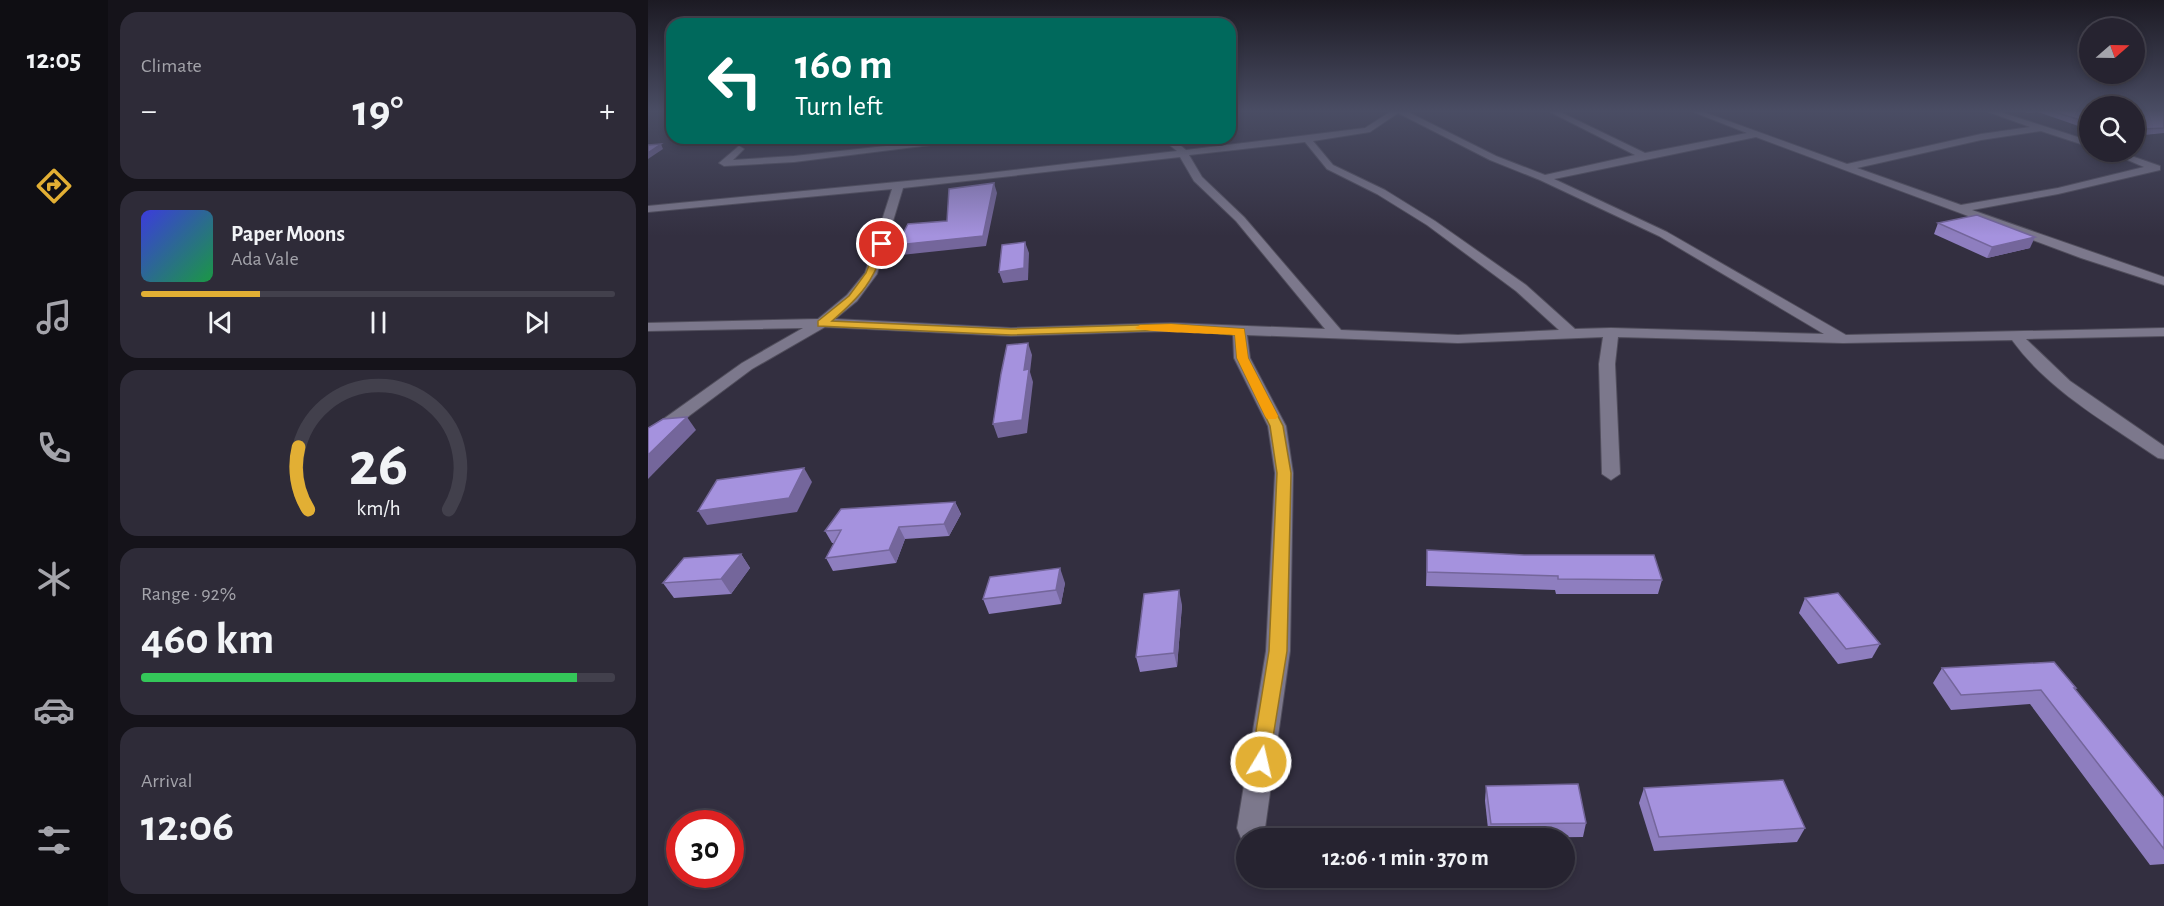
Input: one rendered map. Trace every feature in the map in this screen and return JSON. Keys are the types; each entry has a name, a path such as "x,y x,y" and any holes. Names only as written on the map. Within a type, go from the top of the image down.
{"street":[{"path":"737,152 724,163 854,152"},
{"path":"648,209 898,186 1199,152"},
{"path":"1318,152 1330,167 1381,192 1431,223 1521,288 1571,333"},
{"path":"1482,152 1545,178 1663,234 1844,339"},
{"path":"1636,152 1644,156"},
{"path":"1545,178 1663,152"},
{"path":"1807,152 2164,281"},
{"path":"1847,167 1911,152"},
{"path":"1185,154 1198,179 1240,219 1337,334"},
{"path":"2140,162 2159,169"},
{"path":"1960,209 2159,169"},
{"path":"648,438 747,366 822,324 852,298 871,274 898,186"},
{"path":"648,327 822,324 1011,332 1171,327 1240,332 1458,339 1611,332 1844,339 2164,332"},
{"path":"1240,332 1242,358 1277,426 1284,473 1278,651 1251,828"},
{"path":"1611,332 1607,364 1611,474"},
{"path":"2017,336 2025,350 2051,374 2164,454"}],"building":[{"path":"994,183 983,236 897,245 908,224 947,221 949,189"},
{"path":"1977,215 2035,237 1992,247 1938,223"},
{"path":"1025,242 1024,268 999,272 1002,245"},
{"path":"1028,343 1024,370 1029,369 1022,420 993,424 1007,345"},
{"path":"687,417 648,455 648,428 663,419"},
{"path":"804,468 789,498 698,511 717,480"},
{"path":"955,502 944,524 899,527 889,550 826,558 841,530 825,531 841,509"},
{"path":"1427,550 1524,555 1654,555 1662,580 1558,579 1558,576 1427,572"},
{"path":"741,554 721,579 663,583 684,558"},
{"path":"1060,568 1056,590 983,599 990,577"},
{"path":"1179,590 1174,653 1136,657 1144,594"},
{"path":"1838,593 1880,644 1846,649 1805,598"},
{"path":"2054,662 2164,798 2164,849 2041,690 1961,695 1942,668"},
{"path":"1783,780 1805,828 1659,837 1644,788"},
{"path":"1578,784 1586,823 1491,824 1486,786"}],"slow traffic":[{"path":"1140,328 1171,327 1240,332 1242,358 1272,416"}],"route":[{"path":"882,244 871,274 852,298 822,324 1011,332 1171,327 1240,332 1242,358 1277,426 1284,473 1278,651 1261,762"}]}
